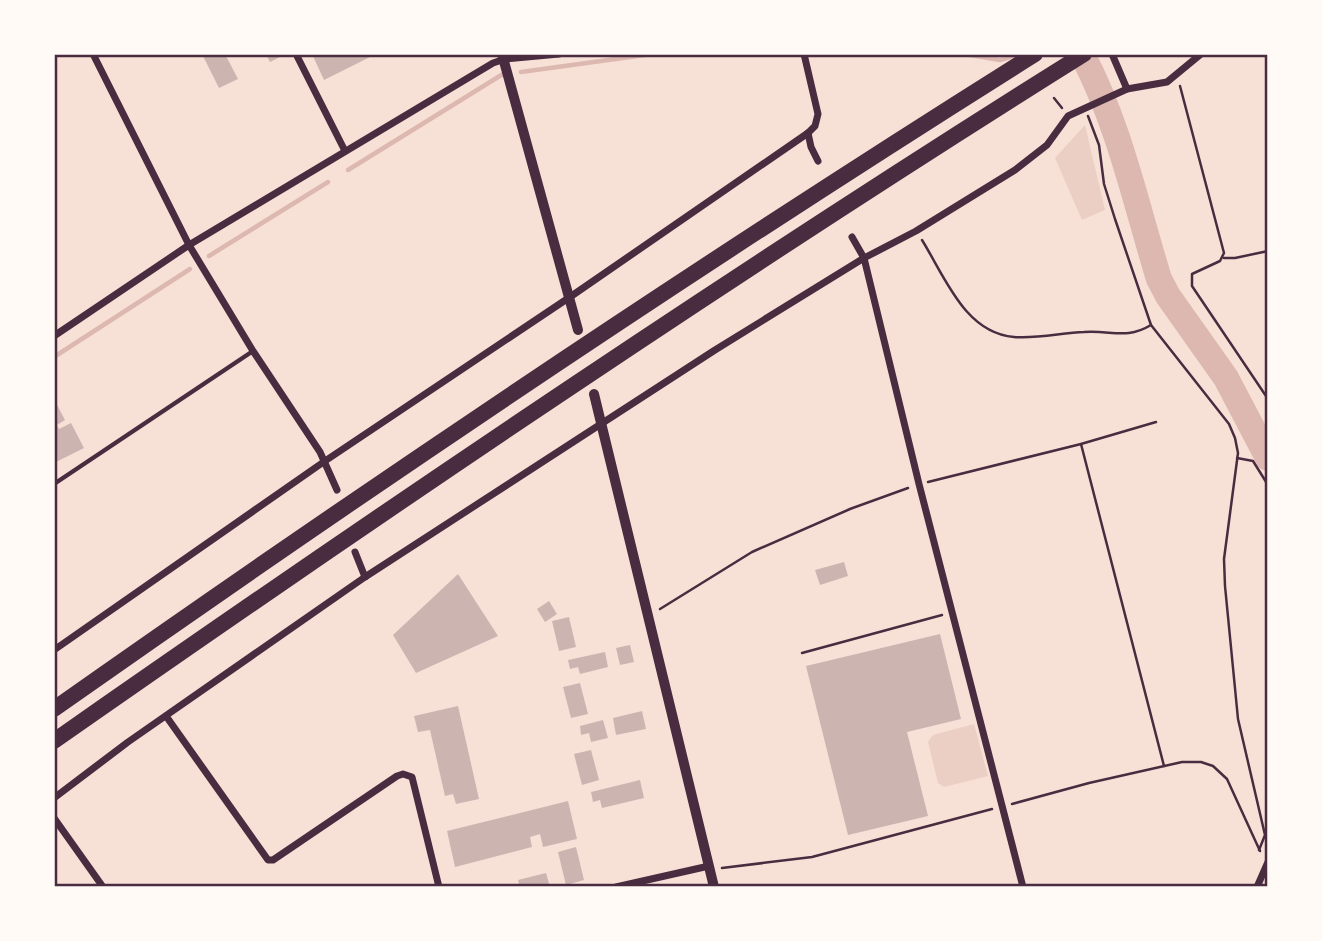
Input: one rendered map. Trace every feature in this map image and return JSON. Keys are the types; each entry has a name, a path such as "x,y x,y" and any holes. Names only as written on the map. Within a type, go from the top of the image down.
{"highway":[{"path":"54,709 370,489 1035,54"},
{"path":"54,741 442,472 807,230 1084,54"}],"street":[{"path":"93,54 189,245 253,351 325,461 337,490"},
{"path":"296,54 345,151"},
{"path":"54,336 189,245 493,63 504,57 559,54"},
{"path":"54,650 325,461 808,133 815,126 818,114 804,54"},
{"path":"1112,54 1123,90"},
{"path":"54,798 365,577 864,258 916,231 1031,159 1047,145 1068,116 1123,90 1161,84 1174,78 1202,54"},
{"path":"504,57 578,330"},
{"path":"808,133 818,161"},
{"path":"852,237 864,258 951,613 1023,887"},
{"path":"594,394 714,887"},
{"path":"355,552 365,577"},
{"path":"166,716 268,860 273,860 397,776 403,774 412,777 439,887"},
{"path":"54,818 103,887"},
{"path":"1257,887 1268,862"},
{"path":"616,887 709,866"}],"lane":[{"path":"54,484 253,351"}],"path":[{"path":"1174,78 1183,94 1224,258"},
{"path":"1087,106 1099,145 1104,184 1152,325 1229,425 1235,438 1237,458 1224,559 1225,586 1238,719 1265,835 1259,850"},
{"path":"916,231 969,315 989,331 1016,337 1098,331 1129,335 1152,325"},
{"path":"1268,251 1224,258 1192,274 1192,286 1268,399"},
{"path":"648,615 752,552 850,509 919,484 1081,444 1156,422"},
{"path":"1081,444 1164,766"},
{"path":"1237,458 1253,461 1268,485"},
{"path":"802,653 951,613"}],"shaded area":[{"path":"1085,125 1105,210 1082,220 1055,158"},
{"path":"974,724 988,776 944,787 938,783 928,742 933,735"}],"building":[{"path":"202,54 225,54 238,79 219,88"},
{"path":"266,54 286,54 270,62"},
{"path":"312,54 376,54 324,80"},
{"path":"54,399 65,420 57,425 59,429 71,423 84,448 54,463"},
{"path":"844,562 848,576 820,585 815,570"},
{"path":"458,574 498,636 416,673 393,635"},
{"path":"549,601 557,614 545,622 537,609"},
{"path":"569,617 576,647 559,651 552,621"},
{"path":"940,634 961,719 907,732 928,816 848,835 806,666"},
{"path":"630,645 634,662 620,665 616,648"},
{"path":"605,652 608,667 580,674 578,667 570,669 568,660"},
{"path":"580,683 588,714 571,718 563,687"},
{"path":"458,706 479,799 456,804 453,794 445,796 430,730 418,732 414,716"},
{"path":"642,711 646,729 616,735 613,718"},
{"path":"603,720 608,738 591,742 589,733 581,735 580,726"},
{"path":"591,750 599,780 582,785 574,754"},
{"path":"640,780 644,798 602,808 600,800 593,802 591,792"},
{"path":"568,801 577,839 543,847 540,834 530,837 532,847 455,867 447,831"},
{"path":"576,847 584,880 566,885 558,852"},
{"path":"546,873 550,887 520,887 518,880"}],"waterway":[{"path":"521,72 652,54"},
{"path":"964,54 1000,60 1021,54"},
{"path":"1082,54 1117,136 1159,279 1226,378 1268,458"},
{"path":"348,170 503,74"},
{"path":"209,256 328,182"},
{"path":"54,357 190,269"}]}
